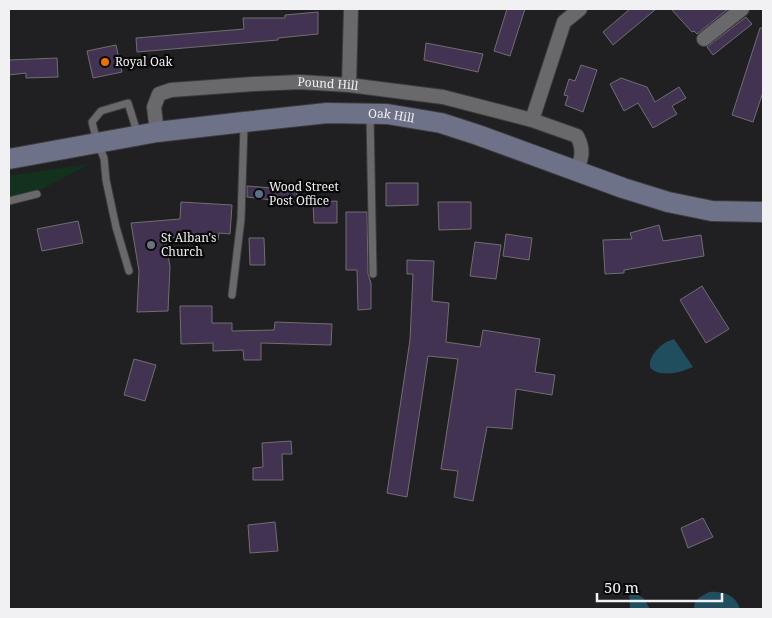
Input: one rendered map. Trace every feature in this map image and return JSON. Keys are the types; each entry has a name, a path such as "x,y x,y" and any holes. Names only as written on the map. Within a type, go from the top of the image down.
{"street":[{"path":"349,86 350,9"},
{"path":"532,120 566,15 580,9"},
{"path":"704,39 742,9"},
{"name":"Pound Hill","path":"147,134 159,94 171,90 300,82 349,86 443,97 532,120 577,136 582,147 577,171"},
{"name":"Oak Hill","path":"9,159 147,134 327,113 370,113 405,116 440,123 623,188 690,207 726,212 763,212"}],"lane":[{"path":"129,271 116,227 106,180 104,158 97,142 92,122 101,111 128,103 147,134"},
{"path":"370,113 373,274"},
{"path":"232,295 241,219 244,122"},
{"path":"9,201 37,194"}],"green space":[{"path":"89,164 9,207 9,176"}],"water":[{"path":"674,339 693,367 674,373 662,373 653,370 650,364 655,352 663,344"},
{"path":"632,590 644,599 650,609 630,609 629,591"},
{"path":"709,592 719,592 732,597 740,609 694,609 697,600"}],"building":[{"path":"507,9 525,9 510,56 494,51"},
{"path":"630,9 656,9 613,45 603,32"},
{"path":"671,9 728,9 697,34 694,31 692,32"},
{"path":"318,12 318,34 278,38 278,40 137,52 136,38 244,29 243,18 285,18 285,15"},
{"path":"746,17 752,24 713,55 707,47"},
{"path":"760,28 763,28 763,92 753,122 732,115"},
{"path":"426,43 483,54 478,72 424,60"},
{"name":"Royal Oak","path":"116,45 122,72 93,78 87,51"},
{"path":"57,58 58,77 26,78 26,73 9,75 9,60"},
{"path":"581,65 597,70 583,112 565,105 568,96 564,95 569,79 575,81"},
{"path":"621,78 647,87 655,102 679,87 686,98 672,106 677,114 653,128 638,103 624,111 610,84"},
{"path":"386,183 418,183 418,205 386,206"},
{"path":"247,186 297,190 296,203 247,197"},
{"path":"337,201 337,223 314,223 313,202"},
{"path":"181,202 232,205 230,234 219,233 218,240 165,237 170,267 168,311 137,312 139,271 131,223 180,219"},
{"path":"438,202 471,202 471,229 439,230"},
{"path":"346,212 367,212 368,274 371,283 371,309 358,310 357,270 346,270"},
{"path":"78,221 83,243 42,251 37,229"},
{"path":"659,225 663,241 701,235 704,256 624,270 624,273 605,274 603,240 632,239 630,233"},
{"path":"506,234 532,238 529,260 503,256"},
{"path":"249,238 264,238 265,265 250,265"},
{"path":"475,242 501,245 496,279 470,276"},
{"path":"407,260 434,261 432,301 449,303 446,342 480,347 483,330 540,339 535,372 555,375 552,395 516,389 512,429 487,427 473,501 454,497 458,471 441,469 458,359 428,356 407,497 387,493 410,340 413,274 407,274"},
{"path":"702,286 729,329 706,343 680,300"},
{"path":"180,306 212,306 212,323 232,323 232,331 274,330 275,322 332,324 331,345 261,343 261,360 244,360 243,350 213,351 213,343 181,344"},
{"path":"134,359 156,365 145,401 124,395"},
{"path":"291,441 292,454 282,454 283,480 253,480 253,468 263,467 262,443"},
{"path":"703,518 713,537 688,548 681,528"},
{"path":"275,522 278,551 250,553 248,525"}],"place":[{"name":"Royal Oak","path":"105,62"},
{"name":"Wood Street Post Office","path":"259,194"},
{"name":"St Alban's Church","path":"151,245"}]}
